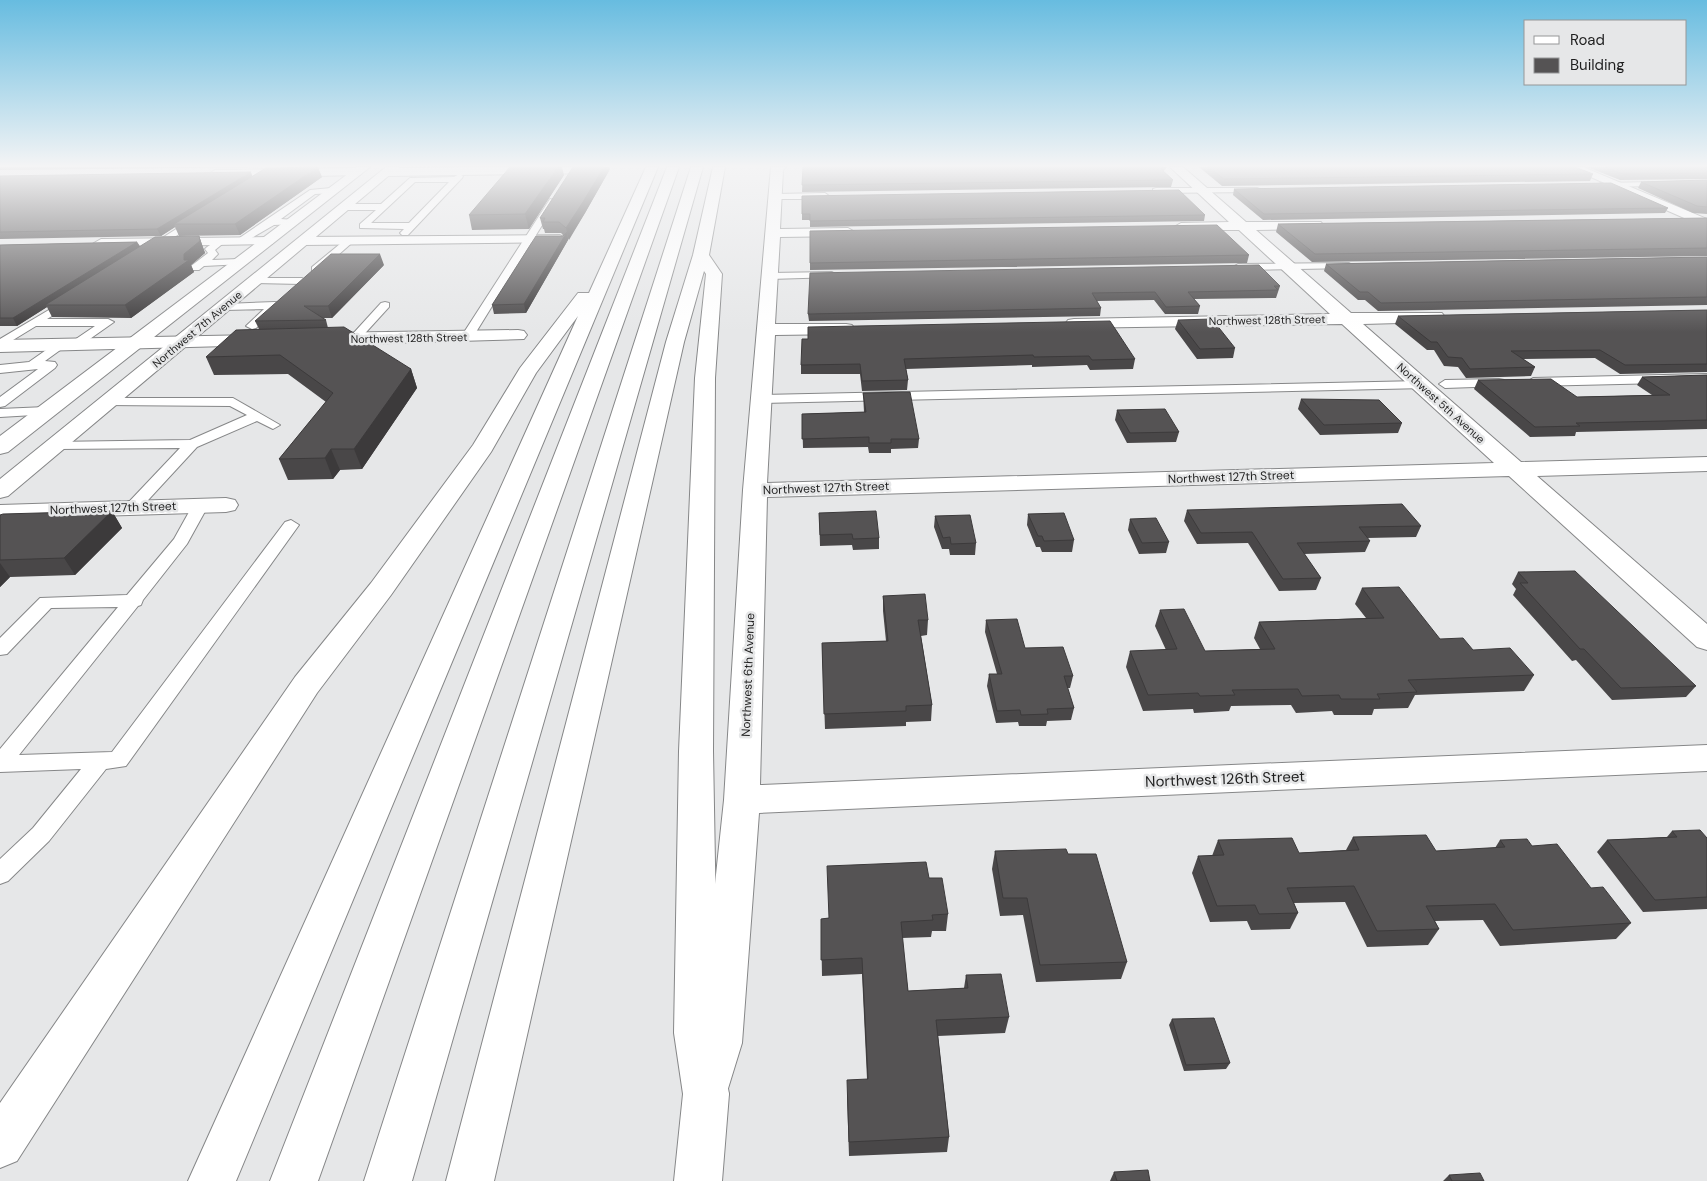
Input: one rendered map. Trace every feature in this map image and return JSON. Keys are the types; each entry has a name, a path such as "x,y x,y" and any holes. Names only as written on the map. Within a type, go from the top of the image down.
{"main road":[{"name":"Northwest 7th Avenue","path":"0,447 267,241 285,222"},
{"path":"293,222 295,232 304,241 560,239"},
{"name":"Northwest 7th Avenue","path":"0,491 327,222"},
{"path":"212,1181 628,222"},
{"path":"294,1181 652,222"},
{"path":"388,1181 680,222"},
{"path":"470,1181 675,342 701,256 708,222"},
{"name":"Northwest 6th Avenue","path":"698,1181 706,1094 720,1043 742,800 755,490 774,222"},
{"name":"Northwest 5th Avenue","path":"1239,222 1707,640"},
{"path":"1165,227 1332,225"},
{"path":"773,233 861,231"},
{"path":"85,244 267,241 278,246 281,250 281,260"},
{"path":"701,256 714,274 705,378 696,751 696,1032 706,1094"},
{"path":"0,1144 306,685 387,581 483,447 528,372 612,260"},
{"name":"Northwest 128th Street","path":"1052,325 1458,316"},
{"path":"766,330 865,328"},
{"name":"Northwest 128th Street","path":"306,340 518,336"},
{"path":"0,345 277,340"},
{"path":"0,466 41,434 26,426"},
{"name":"Northwest 127th Street","path":"755,490 1707,464"},
{"name":"Northwest 127th Street","path":"0,512 226,505"},
{"name":"Northwest 126th Street","path":"742,800 1707,758"}],"lane":[{"path":"137,258 193,222"},
{"path":"240,241 272,222"},
{"path":"367,222 363,226 412,226"},
{"path":"397,240 416,222"},
{"path":"467,337 540,222"},
{"path":"293,288 349,241"},
{"path":"221,242 210,249 213,254 198,265 239,262"},
{"path":"1225,268 1358,266"},
{"path":"770,276 840,275"},
{"path":"254,282 302,281"},
{"path":"0,345 81,293"},
{"path":"225,306 275,305 252,326"},
{"path":"354,339 385,305"},
{"path":"32,364 108,322 33,323"},
{"path":"0,368 32,364 51,365 0,403"},
{"path":"1445,384 1707,378"},
{"path":"762,399 1421,385"},
{"path":"110,402 233,402 273,425"},
{"path":"0,413 46,412"},
{"path":"57,445 192,444 257,416"},
{"path":"132,508 192,444"},
{"path":"0,764 135,601 182,541 200,506"},
{"path":"0,764 118,760 291,525"},
{"path":"0,648 46,602 135,601"},
{"path":"0,874 26,850 72,798 100,761"}],"building":[{"path":"0,222 168,222 157,229 0,232"},
{"path":"177,222 238,222 235,224 174,224"},
{"path":"559,222 570,222 566,228"},
{"path":"1707,222 1707,248 1315,254 1278,224"},
{"path":"1217,225 1249,255 810,263 810,231"},
{"path":"567,232 524,304 492,305 536,236 563,236"},
{"path":"199,236 200,241 184,254 184,260 189,260 125,305 45,305 155,237"},
{"path":"137,242 13,318 0,318 0,245"},
{"path":"331,254 380,254 328,306 304,306 326,320 255,321"},
{"path":"1707,257 1707,297 1381,303 1368,292 1360,292 1326,264"},
{"path":"1259,265 1280,286 1274,286 1278,290 1188,292 1200,306 1166,307 1155,292 1092,293 1101,308 808,314 810,273"},
{"path":"1707,310 1707,364 1625,365 1600,350 1511,351 1535,367 1470,369 1462,358 1448,357 1437,342 1431,342 1398,316"},
{"path":"1212,319 1235,348 1200,349 1178,320"},
{"path":"1110,321 1135,359 1092,360 1089,356 1034,357 1033,355 904,359 908,380 862,381 860,364 801,365 802,339 808,339 808,327"},
{"path":"344,327 411,369 354,449 331,449 325,458 279,459 333,393 280,355 206,357 236,330"},
{"path":"1707,375 1707,420 1576,423 1580,426 1535,427 1478,380 1551,379 1577,397 1670,395 1642,377"},
{"path":"910,392 919,439 891,439 891,443 869,443 869,437 802,439 802,414 866,412 863,393"},
{"path":"1301,399 1379,400 1402,423 1324,425"},
{"path":"1165,409 1179,432 1130,433 1117,410"},
{"path":"1402,504 1421,526 1359,527 1370,541 1297,543 1321,578 1283,579 1252,532 1201,533 1187,510"},
{"path":"112,511 64,558 0,560 0,515"},
{"path":"876,511 879,538 853,539 852,534 820,535 819,513"},
{"path":"1064,513 1074,540 1044,541 1042,536 1038,536 1028,514"},
{"path":"970,515 976,543 951,544 950,537 943,538 935,516"},
{"path":"1156,518 1169,542 1142,543 1130,519"},
{"path":"1575,571 1696,686 1621,688 1584,649 1580,649 1520,583 1528,583 1518,572"},
{"path":"1399,587 1440,639 1463,638 1473,650 1510,648 1534,675 1408,680 1417,692 1377,694 1380,699 1341,699 1339,695 1302,696 1298,689 1232,690 1235,695 1200,696 1198,693 1148,695 1130,651 1177,649 1160,610 1184,609 1205,651 1275,649 1259,622 1384,618 1362,588"},
{"path":"925,594 928,620 918,620 932,705 906,706 906,711 824,714 822,643 888,641 883,596"},
{"path":"1017,619 1025,648 1063,647 1073,676 1064,676 1074,708 1047,709 1048,714 1021,715 1020,710 997,711 989,674 1002,674 986,620"},
{"path":"1700,830 1707,838 1707,897 1655,900 1607,840 1677,837 1672,831"},
{"path":"1426,835 1436,851 1505,847 1500,840 1527,839 1532,846 1557,844 1591,888 1603,887 1631,923 1513,930 1495,904 1426,906 1439,929 1377,931 1354,886 1287,888 1298,913 1259,914 1255,905 1217,906 1198,856 1224,855 1218,840 1292,838 1299,853 1359,850 1353,837"},
{"path":"1066,849 1068,854 1096,854 1127,962 1040,965 1027,898 1003,898 995,851"},
{"path":"926,862 929,878 942,878 948,914 932,915 933,920 901,922 908,991 968,988 966,975 1001,974 1009,1017 936,1020 949,1137 849,1142 847,1080 868,1079 862,958 821,960 821,919 829,918 827,866"},
{"path":"1214,1018 1230,1063 1186,1065 1172,1019"},
{"path":"1148,1170 1150,1181 1117,1181 1114,1172"},
{"path":"1480,1173 1484,1181 1452,1181 1449,1175"}]}
